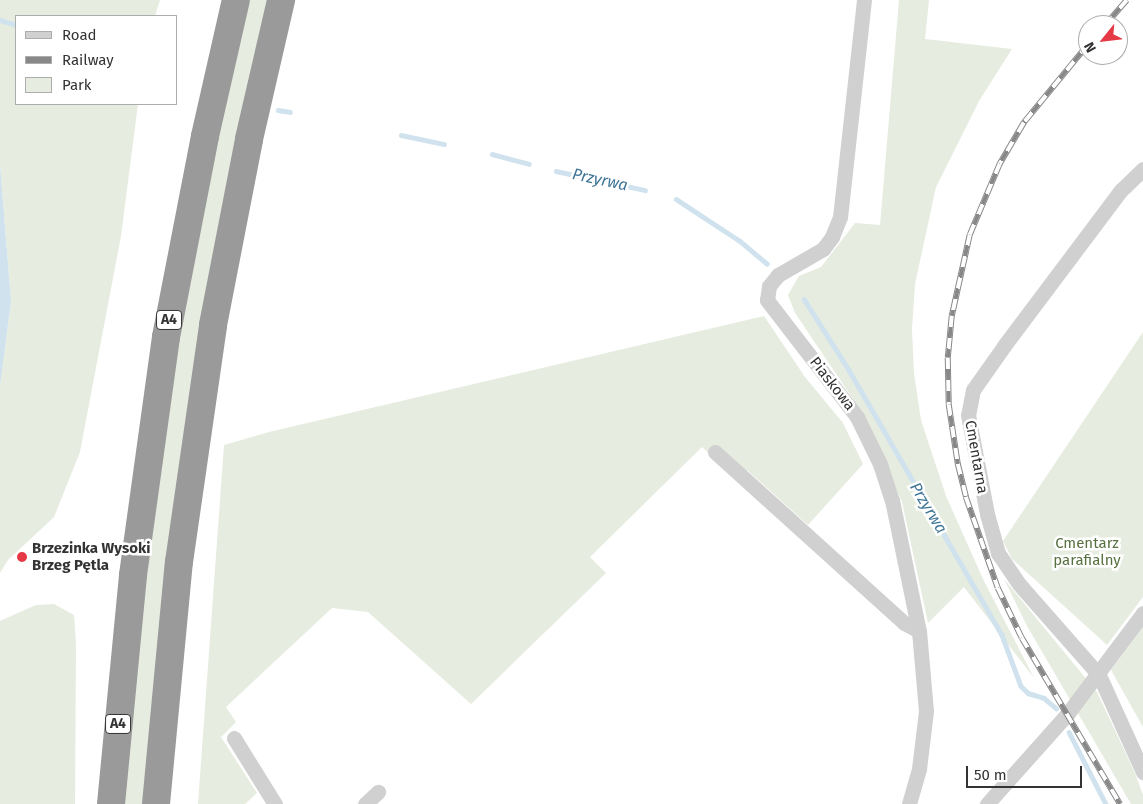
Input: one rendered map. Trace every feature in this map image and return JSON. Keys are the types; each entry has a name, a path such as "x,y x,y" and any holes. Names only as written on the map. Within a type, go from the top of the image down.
{"highway":[{"name":"A4","path":"111,804 133,575 164,347 205,136 236,0"},
{"path":"156,804 179,562 210,344 249,139 281,0"}],"street":[{"name":"Piaskowa","path":"864,0 840,217 832,238 823,249 778,275 769,286 767,300 857,417 880,464 892,500 919,631 926,711 919,769 909,804"},
{"name":"Cmentarna","path":"1143,169 1121,190 1004,346 973,390 968,415 987,514 998,553 1019,584 1098,675 1143,772"},
{"path":"715,452 904,623 919,631"},
{"path":"987,804 1068,714 1143,613"},
{"path":"234,738 275,804"},
{"path":"365,804 378,792"}],"green space":[{"path":"0,0 160,0 155,15 15,15 15,105 138,105 121,236 80,452 54,517 8,560 0,573 0,387 11,301 0,164"},
{"path":"247,0 270,0 147,804 124,804 136,644 179,328"},
{"path":"899,0 929,0 925,39 1012,49 979,101 936,187 915,284 912,329 914,373 921,420 946,496 983,579 1034,678 964,587 928,623 902,502 853,399 795,313 788,295 799,276 821,267 855,223 880,225"},
{"path":"764,316 805,377 843,423 863,464 808,525 747,470 739,482 702,447 590,557 606,573 471,704 368,612 332,608 226,707 236,722 221,737 257,793 245,804 198,804 224,445 269,432"},
{"name":"Cmentarz parafialny","path":"1143,332 1143,597 1107,645 1012,559 1003,541"},
{"path":"1004,579 1097,692 1135,773 1143,795 1143,804 1131,804 1027,626"},
{"path":"54,604 74,615 76,645 75,804 0,804 0,621 36,605"},
{"path":"1143,626 1143,727 1111,670"}],"water":[{"path":"0,164 11,301 0,387"}],"waterway":[{"name":"Przyrwa","path":"0,20 15,25"},
{"name":"Przyrwa","path":"278,110 290,112"},
{"name":"Przyrwa","path":"401,135 444,144"},
{"name":"Przyrwa","path":"492,154 529,164"},
{"name":"Przyrwa","path":"556,171 645,190"},
{"name":"Przyrwa","path":"676,199 740,241 767,264"},
{"name":"Przyrwa","path":"804,299 849,370 1002,635 1021,686 1028,693 1044,698 1056,708"},
{"name":"Przyrwa","path":"1069,732 1106,804"}],"railway":[{"path":"1114,15 1127,0"},
{"path":"1078,57 1024,123 1000,164 970,235 952,316 948,358 949,405 958,464 966,497 998,588 1022,638 1120,804"}],"place":[{"name":"Brzezinka Wysoki Brzeg Pętla","path":"22,557"}]}
